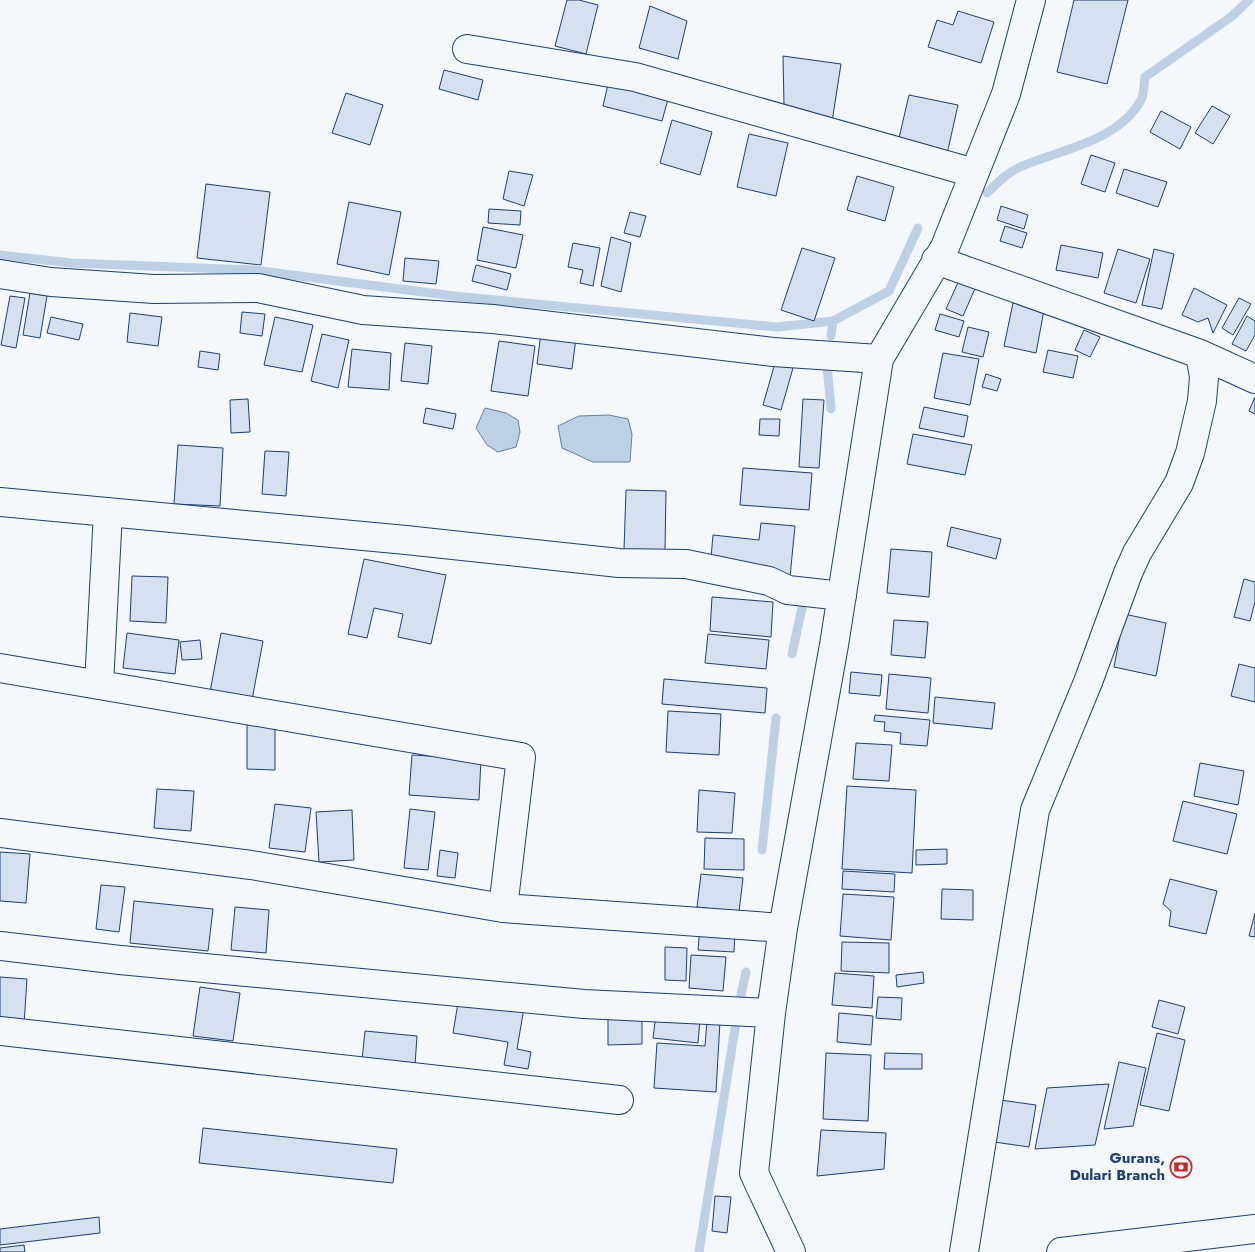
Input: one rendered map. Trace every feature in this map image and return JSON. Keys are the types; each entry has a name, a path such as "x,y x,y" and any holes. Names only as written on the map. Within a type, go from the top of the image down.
{"main road":[{"path":"791,1252 754,1173 771,1013 784,928 842,596 879,359 945,247 1006,94 1031,0"},
{"path":"467,49 635,77 974,174"},
{"path":"936,260 1200,354 1255,379"},
{"path":"0,274 51,282 154,289 258,288 363,310 493,319 773,352 879,359"},
{"path":"964,1252 1035,810 1088,682 1128,573 1137,553 1179,483 1190,453 1202,401 1204,377 1200,354"},
{"path":"0,502 406,540 619,563 686,564 770,581 788,590 842,596"},
{"path":"99,685 108,512"},
{"path":"0,668 521,757 503,908"},
{"path":"0,833 251,866 503,908 784,928"},
{"path":"0,946 120,960 584,1004 771,1013"},
{"path":"0,1031 619,1100"},
{"path":"1061,1252 1255,1229"}],"water":[{"path":"485,408 506,413 518,420 520,432 516,447 498,452 487,445 476,428"},
{"path":"609,415 628,419 632,434 630,462 593,462 562,448 558,426 579,416"}],"building":[{"path":"567,0 579,0 598,5 586,54 555,46"},
{"path":"1074,0 1128,0 1107,84 1057,72"},
{"path":"650,6 687,21 678,59 639,48"},
{"path":"958,11 994,22 981,63 928,47 937,20 953,25"},
{"path":"783,56 841,64 832,122 784,105"},
{"path":"444,70 483,80 478,100 439,89"},
{"path":"608,84 668,99 662,121 603,106"},
{"path":"346,93 383,105 370,145 332,133"},
{"path":"909,95 958,105 947,154 899,138"},
{"path":"1212,106 1230,116 1213,144 1195,133"},
{"path":"1161,111 1191,127 1180,149 1150,132"},
{"path":"672,120 712,132 700,175 660,163"},
{"path":"749,134 788,143 776,196 737,187"},
{"path":"1091,155 1115,163 1105,192 1081,184"},
{"path":"1124,169 1167,182 1158,207 1116,193"},
{"path":"509,171 533,175 524,206 503,199"},
{"path":"857,176 894,187 885,221 847,210"},
{"path":"206,184 270,192 261,265 197,258"},
{"path":"349,202 401,212 389,275 337,264"},
{"path":"1001,206 1028,215 1024,229 997,220"},
{"path":"489,209 521,211 520,225 488,223"},
{"path":"630,212 646,216 640,237 624,233"},
{"path":"1005,226 1027,233 1022,248 1000,241"},
{"path":"483,227 523,235 516,268 477,260"},
{"path":"611,237 631,243 621,292 601,286"},
{"path":"573,243 600,248 593,286 580,283 583,270 568,267"},
{"path":"1061,245 1103,253 1098,278 1056,270"},
{"path":"802,248 835,258 814,321 781,310"},
{"path":"1118,249 1150,259 1136,303 1104,293"},
{"path":"1154,249 1174,254 1162,309 1142,305"},
{"path":"405,258 439,261 436,284 403,281"},
{"path":"476,265 511,274 507,290 472,281"},
{"path":"961,276 977,284 963,316 946,309"},
{"path":"1194,288 1227,305 1213,333 1208,318 1198,322 1182,315"},
{"path":"30,293 47,296 40,338 23,335"},
{"path":"10,296 25,298 16,348 1,345"},
{"path":"1239,298 1251,304 1233,335 1222,328"},
{"path":"1013,303 1044,310 1036,353 1004,346"},
{"path":"242,312 265,314 262,336 240,333"},
{"path":"130,313 162,317 158,346 127,342"},
{"path":"940,314 964,321 959,337 935,330"},
{"path":"1247,316 1255,321 1255,335 1246,351 1232,344"},
{"path":"51,317 83,324 79,340 47,333"},
{"path":"275,317 313,325 302,372 264,365"},
{"path":"968,327 989,332 983,357 962,352"},
{"path":"1084,330 1100,337 1090,357 1075,350"},
{"path":"541,333 576,338 572,369 537,364"},
{"path":"322,334 349,340 338,388 311,381"},
{"path":"499,341 535,346 528,396 491,391"},
{"path":"405,343 432,346 428,384 401,381"},
{"path":"352,349 391,353 389,390 348,387"},
{"path":"1048,350 1078,356 1073,378 1043,372"},
{"path":"200,351 220,354 218,370 198,367"},
{"path":"943,353 979,359 970,405 934,398"},
{"path":"775,363 793,368 781,410 763,405"},
{"path":"986,374 1001,379 997,391 982,387"},
{"path":"1255,397 1255,414 1249,411"},
{"path":"248,399 250,432 231,433 230,400"},
{"path":"803,399 824,400 819,468 799,467"},
{"path":"924,407 968,416 964,437 919,428"},
{"path":"426,408 456,414 453,429 423,423"},
{"path":"760,419 780,419 779,436 759,435"},
{"path":"913,434 972,445 965,475 907,464"},
{"path":"178,445 223,448 220,506 174,504"},
{"path":"265,451 289,452 286,496 262,494"},
{"path":"743,468 812,473 809,510 740,505"},
{"path":"626,490 666,491 665,551 624,550"},
{"path":"761,523 795,526 790,577 710,569 713,535 759,540"},
{"path":"951,527 1001,539 996,559 947,546"},
{"path":"891,549 932,552 929,597 887,593"},
{"path":"364,559 446,575 431,644 398,637 403,614 374,608 367,638 348,634"},
{"path":"132,576 168,577 166,623 130,621"},
{"path":"1244,579 1255,582 1255,602 1250,621 1234,617"},
{"path":"712,597 773,602 771,637 710,631"},
{"path":"1124,614 1166,623 1156,676 1114,667"},
{"path":"894,620 928,622 925,658 891,655"},
{"path":"127,633 179,640 175,674 123,668"},
{"path":"221,633 263,641 252,700 210,692"},
{"path":"708,634 769,640 766,669 705,663"},
{"path":"200,640 202,659 182,660 180,642"},
{"path":"1239,664 1255,668 1255,702 1231,696"},
{"path":"851,672 882,675 880,696 849,693"},
{"path":"889,674 931,678 928,713 886,709"},
{"path":"664,679 767,688 765,713 662,704"},
{"path":"935,697 995,703 992,729 933,723"},
{"path":"668,711 721,714 719,755 666,752"},
{"path":"875,715 930,720 927,746 900,744 901,733 884,731 885,722 874,721"},
{"path":"247,724 275,724 275,770 247,769"},
{"path":"856,743 892,745 889,781 853,779"},
{"path":"412,755 481,759 479,800 409,795"},
{"path":"1200,763 1244,771 1238,805 1194,796"},
{"path":"847,786 916,790 912,873 842,869"},
{"path":"157,789 194,791 191,831 154,828"},
{"path":"699,790 735,793 732,833 697,832"},
{"path":"1183,801 1237,814 1227,854 1173,841"},
{"path":"275,804 311,808 305,852 269,848"},
{"path":"410,809 435,812 428,870 404,868"},
{"path":"352,810 354,860 319,862 316,812"},
{"path":"705,838 744,839 744,870 704,869"},
{"path":"947,849 947,864 916,865 916,850"},
{"path":"440,850 458,853 455,878 437,876"},
{"path":"0,852 30,854 26,903 0,901"},
{"path":"843,871 895,874 894,892 842,889"},
{"path":"701,874 743,878 739,912 697,907"},
{"path":"1170,879 1217,891 1206,934 1169,926 1171,911 1163,904"},
{"path":"101,885 125,887 119,932 96,929"},
{"path":"942,889 973,890 973,920 941,919"},
{"path":"843,894 894,897 891,940 840,936"},
{"path":"134,901 213,909 208,951 130,943"},
{"path":"235,907 269,910 266,953 231,950"},
{"path":"1255,913 1255,937 1249,936"},
{"path":"700,927 735,929 734,952 698,950"},
{"path":"842,942 889,943 889,973 841,971"},
{"path":"665,947 687,948 686,981 665,980"},
{"path":"691,955 726,957 723,991 689,988"},
{"path":"923,972 924,983 897,987 896,975"},
{"path":"835,973 874,976 872,1008 832,1005"},
{"path":"0,977 27,979 24,1025 0,1024"},
{"path":"200,987 240,993 233,1041 193,1036"},
{"path":"459,997 524,1008 517,1049 531,1052 528,1069 504,1065 508,1042 453,1033"},
{"path":"878,997 902,998 901,1020 876,1018"},
{"path":"1159,1000 1185,1007 1178,1034 1152,1027"},
{"path":"839,1013 873,1016 871,1045 837,1042"},
{"path":"656,1014 700,1019 698,1043 653,1038"},
{"path":"608,1018 642,1018 642,1044 608,1045"},
{"path":"707,1020 720,1021 716,1092 654,1088 657,1043 705,1046"},
{"path":"365,1031 417,1036 415,1065 362,1060"},
{"path":"1157,1033 1185,1040 1169,1111 1140,1105"},
{"path":"826,1053 871,1055 868,1121 823,1119"},
{"path":"885,1053 922,1054 922,1069 884,1069"},
{"path":"1119,1062 1146,1068 1133,1126 1104,1129"},
{"path":"1109,1084 1095,1145 1035,1149 1047,1088"},
{"path":"1000,1100 1036,1105 1029,1147 994,1142"},
{"path":"203,1128 397,1149 393,1183 199,1163"},
{"path":"821,1130 886,1133 884,1169 817,1176"},
{"path":"715,1196 731,1197 727,1233 712,1231"},
{"path":"99,1217 100,1233 0,1245 0,1229"},
{"path":"24,1245 25,1252 0,1252 0,1248"}],"waterway":[{"path":"987,193 1002,178 1015,169 1086,143 1118,126 1131,114 1141,100 1145,77 1231,17 1249,0"},
{"path":"0,255 71,263 253,270 454,296 777,327 833,321 889,291 918,228"},
{"path":"831,336 833,321"},
{"path":"827,365 831,409"},
{"path":"792,654 802,608"},
{"path":"762,850 776,718"},
{"path":"699,1252 739,1004 746,972"}],"place":[{"name":"Gurans, Dulari Branch","path":"1181,1167"}]}
